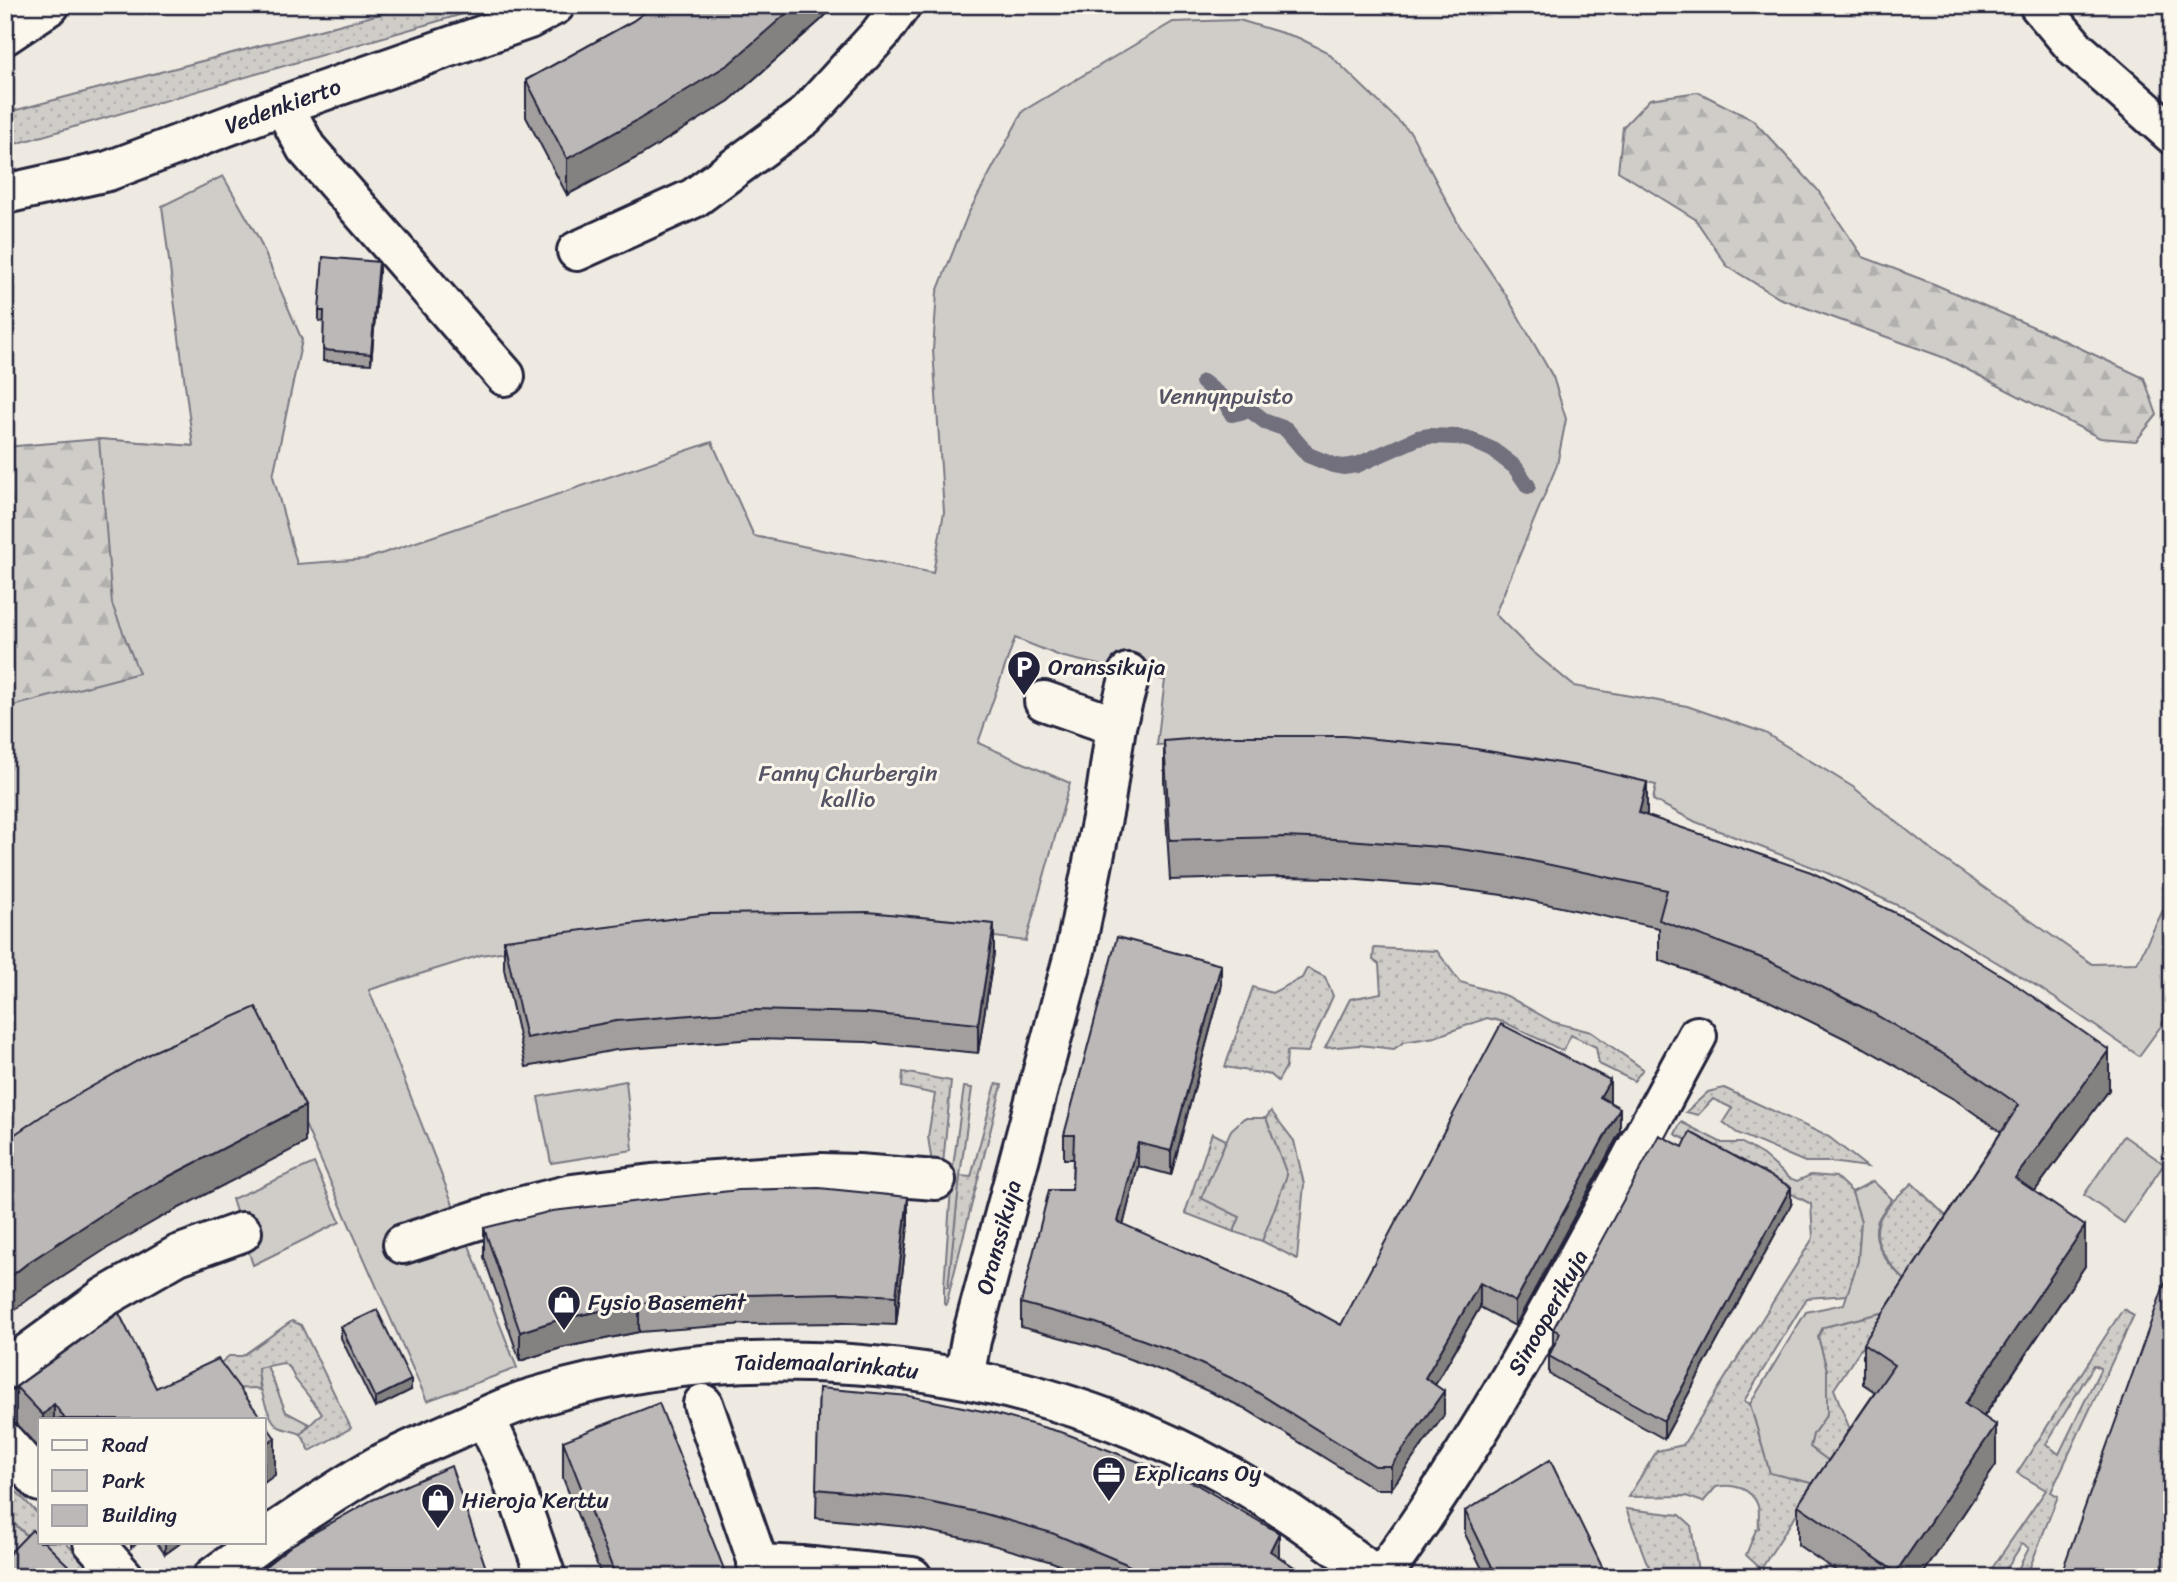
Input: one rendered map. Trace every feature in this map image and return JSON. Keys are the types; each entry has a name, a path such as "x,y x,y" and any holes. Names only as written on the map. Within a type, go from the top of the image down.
{"street":[{"path":"5,16 12,5"},
{"path":"5,35 50,5"},
{"name":"Vedenkierto","path":"5,194 107,171 283,105 530,19 555,5"},
{"path":"577,250 694,198 805,116 880,34 901,5"},
{"path":"2039,5 2077,50 2172,134"},
{"path":"283,105 306,148 505,376"},
{"name":"Oranssikuja","path":"964,1378 971,1340 1085,911 1116,726 1129,679 1128,673"},
{"path":"1044,701 1116,726"},
{"name":"Sinooperikuja","path":"1361,1572 1410,1538 1497,1402 1697,1036"},
{"path":"403,1244 527,1205 572,1194 652,1184 821,1173 936,1181"},
{"path":"5,1370 105,1297 178,1255 242,1232"},
{"name":"Taidemaalarinkatu","path":"266,1538 380,1465 534,1397 601,1380 691,1367 766,1362 876,1366 964,1378 1113,1421 1174,1447 1282,1508 1361,1572"},
{"path":"703,1404 760,1571 802,1566 912,1577"},
{"path":"485,1417 507,1464 546,1577"},
{"path":"5,1442 38,1480"},
{"path":"95,1544 124,1577"},
{"name":"Taidemaalarinkatu","path":"213,1577 258,1544"}],"green space":[{"path":"414,5 485,5 473,11 5,147 5,113"},
{"name":"Vennynpuisto","path":"1239,20 1299,38 1327,52 1411,133 1459,225 1506,295 1553,377 1566,419 1557,465 1495,614 1532,651 1574,686 1687,706 1765,733 1853,787 1938,855 2092,964 2137,963 2172,892 2172,1004 2161,1026 2139,1056 2040,988 1912,912 1825,872 1696,822 1653,800 1656,785 1530,757 1413,743 1300,739 1157,745 1165,680 1060,656 1015,638 978,743 1070,783 1026,941 878,922 654,928 481,955 369,990 517,1368 427,1401 263,1029 5,1166 5,708 139,673 112,604 99,439 193,446 162,206 223,176 258,237 302,340 273,476 297,564 366,559 712,442 754,536 933,573 944,512 933,350 937,292 968,214 1023,111 1173,22"},
{"path":"1698,92 1753,120 1817,189 1863,257 1934,284 2144,378 2157,415 2136,441 2100,438 1945,358 1779,298 1727,266 1695,219 1618,171 1623,127 1650,99"},
{"path":"99,439 193,446 260,757 5,843 5,447"},
{"path":"1374,948 1437,951 1460,982 1507,996 1553,1022 1591,1032 1643,1069 1634,1081 1599,1064 1596,1047 1571,1035 1563,1051 1504,1022 1487,1018 1435,1037 1404,1042 1394,1049 1359,1045 1325,1048 1350,999 1381,993 1379,964 1373,960"},
{"path":"1307,968 1325,977 1333,996 1308,1052 1287,1051 1286,1067 1278,1081 1271,1075 1225,1067 1253,987 1272,993 1302,978"},
{"path":"903,1072 951,1081 943,1164 932,1163 928,1137 935,1094 902,1087"},
{"path":"626,1081 633,1150 551,1163 538,1097"},
{"path":"996,1084 1002,1085 946,1305 944,1287 948,1286 960,1176 971,1177"},
{"path":"964,1087 972,1088 948,1287 944,1287 952,1174"},
{"path":"1724,1088 1829,1137 1867,1167 1805,1162 1737,1133 1723,1122 1732,1108 1713,1099 1698,1115 1686,1112 1708,1092"},
{"path":"1271,1111 1294,1141 1304,1184 1297,1259 1262,1241 1287,1175 1266,1118"},
{"path":"1244,1118 1266,1118 1287,1175 1262,1241 1234,1232 1240,1217 1201,1198 1231,1130"},
{"path":"1681,1122 1722,1143 1742,1143 1797,1181 1811,1175 1836,1177 1852,1192 1861,1221 1858,1261 1848,1295 1807,1298 1744,1401 1750,1404 1770,1473 1816,1484 1761,1569 1746,1555 1759,1528 1758,1506 1747,1491 1729,1486 1716,1487 1703,1502 1686,1496 1628,1497 1657,1451 1683,1445 1813,1238 1811,1204 1675,1134"},
{"path":"1212,1133 1226,1140 1202,1198 1240,1217 1234,1232 1185,1213"},
{"path":"2124,1136 2164,1164 2124,1223 2084,1195"},
{"path":"314,1163 340,1222 253,1265 232,1199"},
{"path":"1873,1181 1892,1199 1878,1220 1877,1240 1889,1263 1906,1281 1885,1312 1823,1327 1818,1337 1827,1370 1827,1414 1813,1434 1810,1447 1830,1462 1816,1484 1770,1473 1750,1404 1806,1312 1844,1304 1858,1261 1861,1221 1852,1192"},
{"path":"1912,1183 1946,1216 1906,1281 1892,1267 1882,1251 1877,1230 1883,1213"},
{"path":"2123,1309 2134,1315 2051,1492 2058,1496 2026,1577 2014,1577 2029,1548 2022,1544 2001,1577 1986,1577 2046,1490 2017,1473","holes":["2094,1365 2101,1368 2059,1454 2046,1444"]},
{"path":"1885,1312 1834,1389 1851,1432 1830,1462 1810,1447 1813,1434 1827,1414 1827,1370 1818,1337 1823,1327"},
{"path":"292,1321 301,1325 351,1428 310,1451 301,1434 322,1413 295,1379 290,1368 283,1363 258,1368 260,1390 187,1390 229,1356 242,1356"},
{"path":"267,1366 286,1412 309,1424 301,1434 279,1427 270,1416 258,1368"},
{"path":"11,1486 38,1514 38,1536 35,1532 29,1537 5,1515 5,1493"},
{"path":"1626,1509 1680,1515 1691,1525 1698,1572 1702,1577 1655,1577"},
{"path":"5,1515 32,1541 5,1558"},
{"path":"46,1544 67,1544 98,1577 77,1577"}],"building":[{"path":"655,5 796,5 729,64 638,120 567,159 526,80 633,21"},
{"path":"323,257 379,262 371,354 323,350 324,311 319,311"},
{"path":"1227,736 1344,736 1470,748 1583,767 1647,782 1639,813 1811,872 1916,923 2009,980 2109,1050 2015,1178 2085,1226 1965,1404 1996,1425 1896,1572 1798,1505 1894,1365 1863,1344 2019,1105 1957,1062 1864,1008 1767,960 1659,920 1667,890 1509,856 1452,848 1283,837 1170,840 1164,741"},
{"path":"868,912 994,924 978,1024 866,1013 754,1010 616,1021 526,1038 504,940 709,914"},
{"path":"1117,937 1221,965 1171,1151 1138,1143 1118,1222 1301,1303 1341,1325 1501,1024 1610,1080 1600,1097 1620,1108 1515,1302 1480,1283 1425,1378 1444,1391 1391,1466 1375,1466 1244,1384 1171,1350 1096,1323 1021,1303 1049,1190 1072,1190 1074,1135 1064,1135"},
{"path":"256,1007 305,1106 106,1212 29,1262 5,1281 5,1141 52,1109 155,1051"},
{"path":"1690,1132 1791,1187 1664,1421 1549,1356 1560,1333 1553,1329 1659,1135 1683,1147"},
{"path":"819,1188 908,1197 896,1296 843,1293 745,1295 639,1303 561,1319 520,1332 484,1228 552,1211 739,1190"},
{"path":"2166,1280 2172,1282 2172,1577 2060,1577"},
{"path":"377,1310 411,1380 375,1398 341,1327"},
{"path":"119,1313 156,1388 218,1359 261,1418 64,1418 54,1404 43,1415 16,1387"},
{"path":"819,1388 909,1396 992,1413 1064,1433 1194,1483 1279,1533 1270,1551 1309,1577 1151,1577 1052,1533 982,1513 909,1498 816,1489"},
{"path":"659,1403 727,1577 616,1577 563,1441"},
{"path":"266,1425 275,1438 266,1445"},
{"path":"1550,1460 1607,1577 1497,1577 1465,1511"},
{"path":"5,1465 12,1473 5,1480"},
{"path":"451,1466 489,1577 252,1577 292,1545 372,1500"},
{"path":"32,1530 38,1536 38,1544 46,1544 80,1577 5,1577 5,1558"}],"waterway":[{"path":"1203,382 1224,399 1232,414 1250,410 1266,422 1286,429 1308,455 1333,465 1357,465 1418,438 1457,437 1493,450 1515,467 1528,486"}],"place":[{"name":"Oranssikuja","path":"1024,697"},
{"name":"Fysio Basement","path":"564,1332"},
{"name":"Explicans Oy","path":"1109,1503"},
{"name":"Hieroja Kerttu","path":"438,1530"}],"park label":[{"name":"Fanny Churbergin kallio","path":"848,786"}]}
